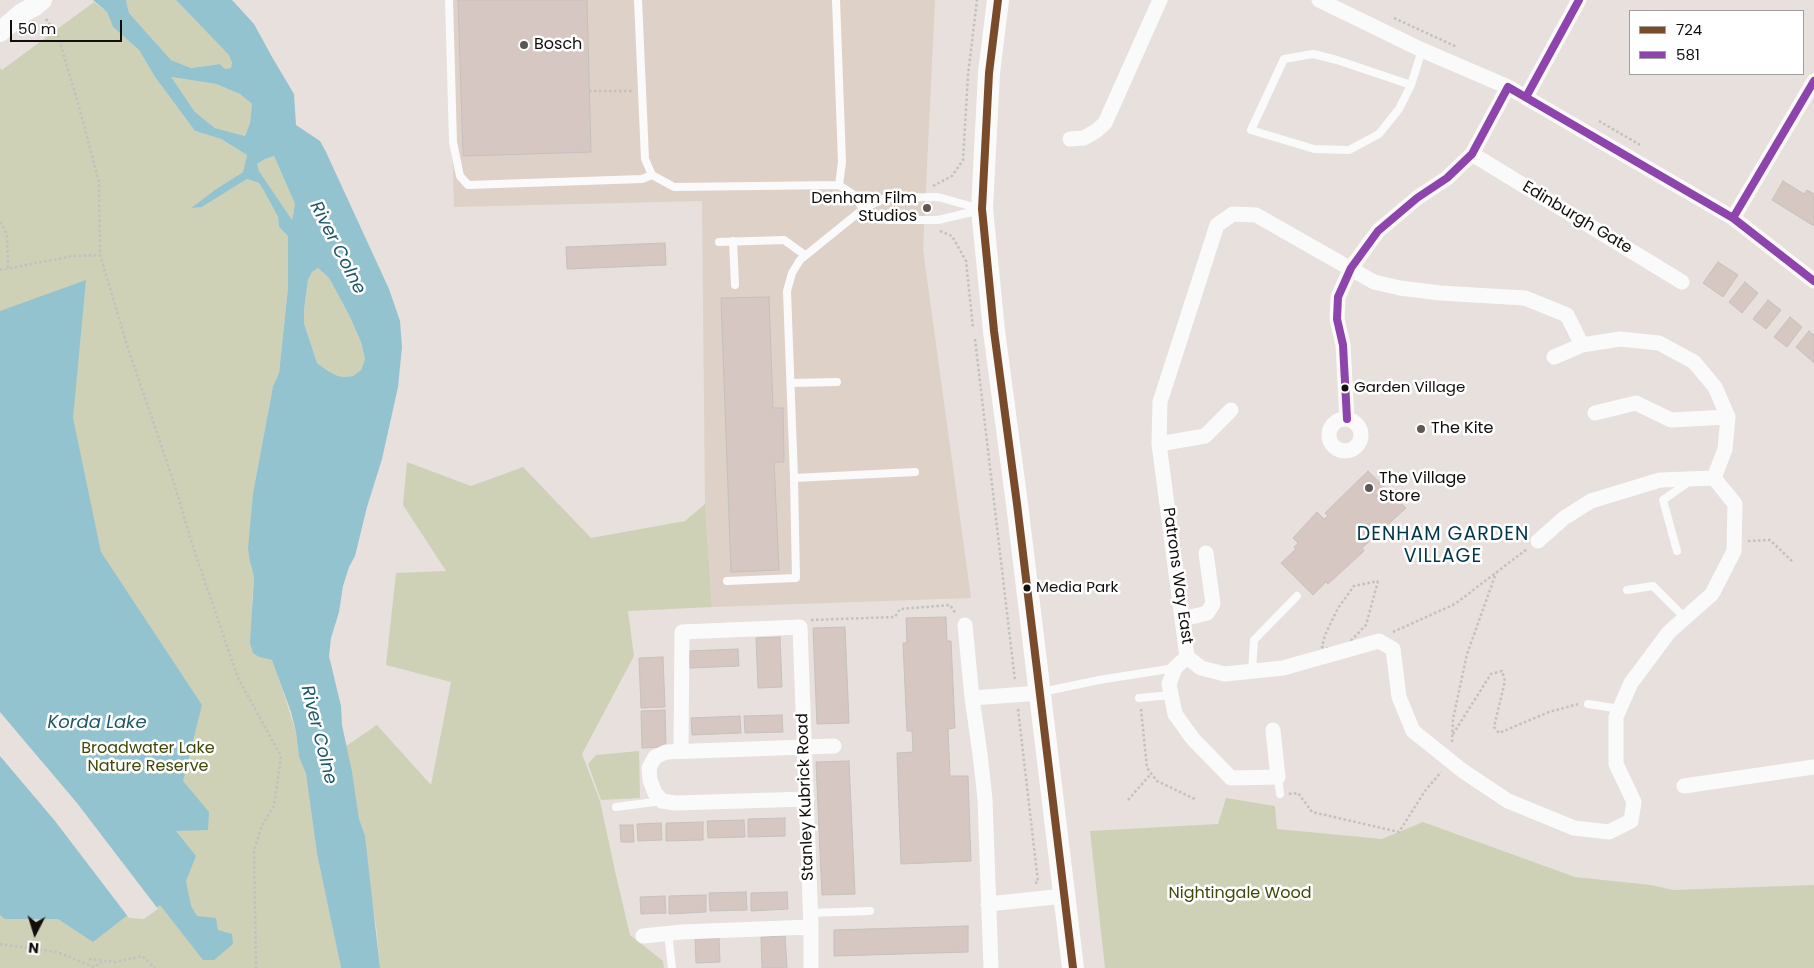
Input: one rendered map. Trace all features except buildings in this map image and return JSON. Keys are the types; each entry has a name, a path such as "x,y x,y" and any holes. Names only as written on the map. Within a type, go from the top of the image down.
{"main road":[{"path":"998,0 989,73 982,209 994,331 1073,968"}],"street":[{"path":"1070,139 1084,138 1105,123 1160,0"},
{"path":"1319,0 1422,50 1508,87 1733,218 1814,281"},
{"path":"1526,98 1579,0"},
{"path":"0,32 22,13 38,3"},
{"path":"1733,218 1814,82"},
{"path":"1347,419 1343,344 1337,319 1338,297 1351,268 1378,232 1417,198 1447,178 1472,154 1508,87"},
{"name":"Edinburgh Gate","path":"1472,154 1682,282"},
{"name":"Patrons Way East","path":"1379,642 1283,668 1225,674 1201,668 1188,657 1159,444 1160,402 1217,226 1233,214 1256,215 1374,282 1400,288 1440,293 1525,298 1567,315 1582,345"},
{"path":"1554,357 1582,345 1620,339 1659,343 1694,362 1715,387 1728,417 1725,450 1714,478"},
{"path":"1595,413 1636,403 1671,420 1728,417"},
{"path":"1159,444 1205,436 1231,410"},
{"path":"1538,541 1564,518 1591,500 1660,480 1714,478"},
{"path":"1379,642 1393,649 1399,697 1413,731 1451,761 1508,801 1574,828 1609,832 1631,821 1634,802 1616,764 1616,718 1631,683 1669,632 1712,594 1734,551 1735,504 1714,478"},
{"path":"1183,619 1207,613 1213,604 1206,553"},
{"path":"965,625 984,799 991,968"},
{"path":"681,751 682,632 800,627"},
{"name":"Stanley Kubrick Road","path":"800,627 811,968"},
{"path":"1188,657 1175,668 1169,684 1175,714 1193,739 1231,778 1278,777 1273,730"},
{"path":"972,698 1040,693"},
{"path":"807,799 675,803 662,801 655,793 650,780 650,768 655,757 666,752 834,746"},
{"path":"1684,786 1814,767"},
{"path":"988,904 1064,896"},
{"path":"643,936 810,920"}],"lane":[{"path":"449,0 453,142 460,176 468,185 642,179 652,175"},
{"path":"638,0 645,159 652,175 674,187 839,185 854,195 863,209 887,220 938,220 982,209"},
{"path":"836,0 842,162 839,185"},
{"path":"1411,85 1337,60 1313,54 1284,59 1251,130 1314,149 1349,150 1379,134 1399,109 1411,85 1422,50"},
{"path":"727,581 796,578 787,291 792,272 800,260 863,209 885,198 938,197 982,209"},
{"path":"719,242 784,240 805,255"},
{"path":"733,241 735,284"},
{"path":"791,384 837,382"},
{"path":"794,478 915,472"},
{"path":"1677,551 1663,500 1694,479"},
{"path":"1628,590 1653,586 1685,618"},
{"path":"1252,671 1254,640 1297,596"},
{"path":"1040,693 1099,680 1175,668"},
{"path":"1140,698 1171,695"},
{"path":"1588,704 1620,709"},
{"path":"1278,777 1280,794"},
{"path":"616,807 662,801"},
{"path":"810,920 870,911"},
{"path":"668,933 672,968"}],"path":[{"path":"38,3 58,36 81,111 99,182 100,255 128,348 174,483 192,547 238,678 281,756 274,806 267,820 262,825 254,850 256,968"},
{"path":"589,90 631,90 642,95"},
{"path":"925,186 933,186 952,176 963,160"},
{"path":"0,222 7,234 8,268"},
{"path":"938,231 952,236 966,261 973,328"},
{"path":"0,270 73,256 100,255"},
{"path":"974,338 1038,882 1031,885"},
{"path":"1734,541 1770,540 1793,562"},
{"path":"1379,642 1388,635 1455,604 1538,541"},
{"path":"1280,794 1298,793 1312,812 1399,832 1425,790 1451,761 1453,719 1467,654 1496,573"},
{"path":"1378,581 1366,625 1340,652 1322,647 1325,635 1338,608 1354,586 1378,581"},
{"path":"800,627 809,620 895,617 900,609 950,606 965,625"},
{"path":"1452,735 1491,674 1502,671 1505,681 1494,727 1499,733 1549,712 1579,704 1588,704"},
{"path":"1140,698 1147,768 1157,781 1197,800"},
{"path":"1128,800 1151,774"},
{"path":"0,944 57,952 94,967 102,962"},
{"path":"89,959 102,962 125,961 142,956 155,968"}],"shaded area":[{"path":"448,0 935,0 923,250 971,598 712,607 705,504 702,201 454,207"}],"green space":[{"path":"126,0 176,0 230,55 231,69 225,69 220,64 191,68 171,60 129,13"},
{"name":"Broadwater Lake Nature Reserve","path":"94,2 107,12 113,27 139,50 155,77 195,131 221,139 247,155 243,172 192,207 202,207 247,179 259,183 278,217 279,227 288,236 288,288 279,373 273,386 253,493 250,562 254,577 252,602 259,657 272,660 275,666 296,732 299,757 306,774 317,854 341,968 0,968 0,68 2,70"},
{"path":"170,77 216,84 240,94 252,104 250,123 245,136 215,128 195,112"},
{"path":"274,156 295,204 292,221 259,171 257,164"},
{"path":"318,268 329,278 361,342 365,359 361,370 353,376 338,376 317,363 304,323 308,280 312,272"},
{"path":"407,462 471,486 523,467 591,538 685,521 705,504 712,607 628,611 634,656 582,754 600,801 630,935 663,961 664,968 380,968 376,926 346,746 377,725 431,785 451,682 386,665 396,573 446,571 403,505"},
{"path":"639,751 640,798 601,800 588,764 596,755"},
{"name":"Nightingale Wood","path":"1226,798 1275,806 1277,829 1382,839 1423,822 1575,877 1651,885 1673,890 1814,885 1814,968 1105,968 1090,831 1218,824"}],"water":[{"name":"River Colne","path":"93,0 126,0 129,13 171,60 191,68 220,64 225,69 231,68 232,63 229,55 176,0 232,0 254,24 294,94 296,125 320,141 326,152 389,289 400,321 402,347 398,387 382,459 367,507 355,556 343,586 339,612 331,638 329,656 341,706 342,725 359,819 365,836 380,968 341,968 317,854 306,774 299,757 291,712 272,660 259,657 253,653 250,643 254,577 248,549 253,493 273,386 279,373 288,288 288,236 279,227 278,217 259,183 247,179 202,207 191,208 243,172 247,155 221,139 195,131 155,77 139,50 113,27 107,12","holes":["171,77 216,84 240,94 252,104 250,123 245,136 215,128 195,112","274,156 295,204 292,220 259,171 257,164","318,268 329,278 361,342 365,359 361,370 353,376 338,376 317,363 304,323 308,280 312,272"]},
{"name":"Korda Lake","path":"86,280 73,418 101,552 202,705 183,781 209,812 208,830 176,831 196,856 186,881 191,906 197,916 216,918 218,930 232,934 233,944 214,960 203,960 160,905 143,916 129,914 93,942 58,919 5,919 0,915 0,311"}],"pier":[{"path":"0,712 77,803 158,909 144,919 129,918 55,821 0,756"}],"transit line":[{"name":"724","path":"998,0 989,73 982,209 994,331 1017,504 1073,968"},
{"name":"581","path":"1526,97 1579,0"},
{"name":"581","path":"1733,218 1814,81"},
{"name":"581","path":"1347,419 1343,345 1337,319 1338,297 1351,268 1378,231 1417,198 1447,178 1472,154 1508,87 1733,218 1814,281"}],"place":[{"name":"Bosch","path":"524,45"},
{"name":"Denham Film Studios","path":"927,208"},
{"name":"Garden Village","path":"1345,388"},
{"name":"The Kite","path":"1421,429"},
{"name":"The Village Store","path":"1369,488"},
{"name":"Media Park","path":"1027,588"}],"district":[{"name":"DENHAM GARDEN VILLAGE","path":"1443,546"}]}
